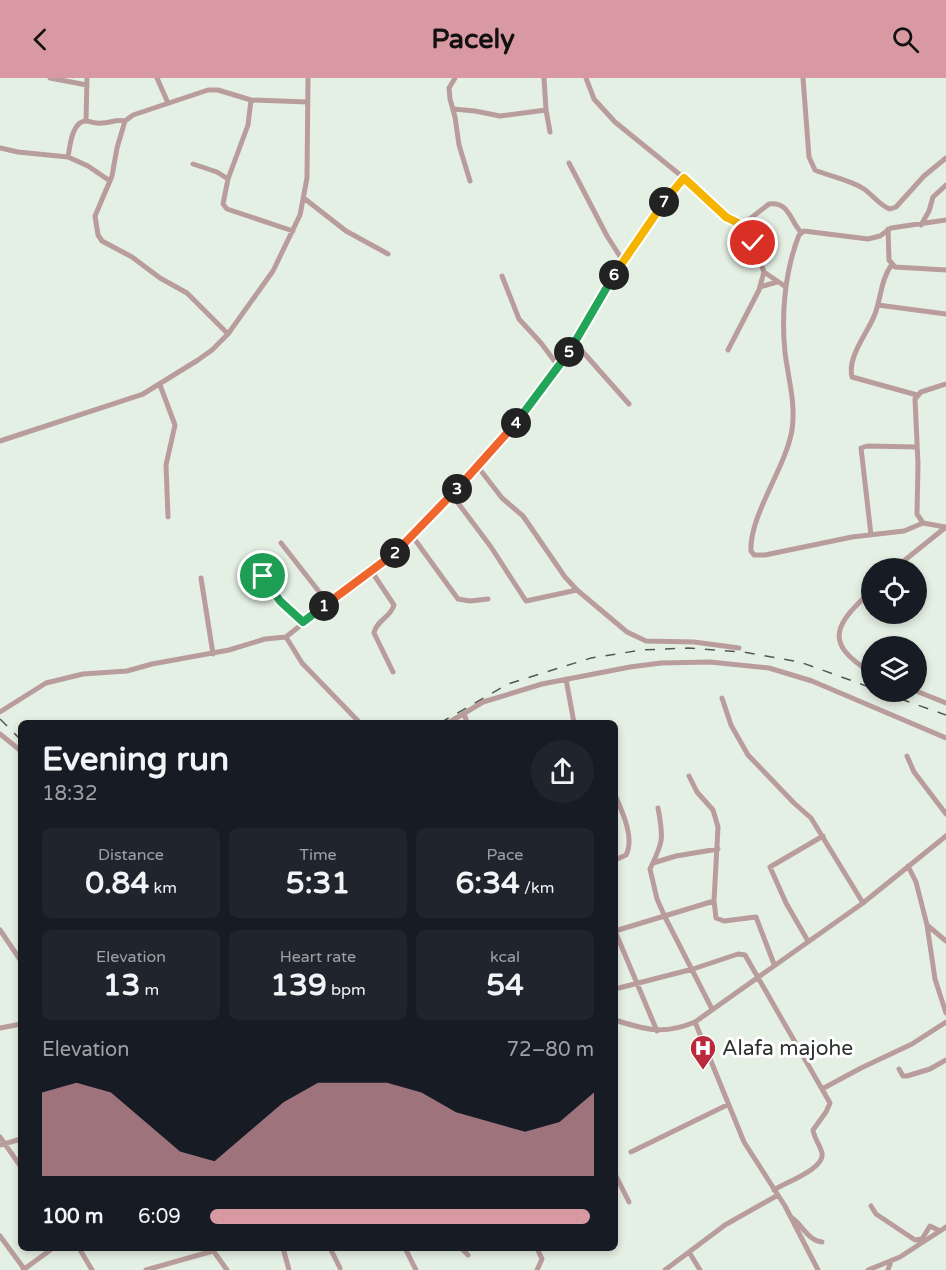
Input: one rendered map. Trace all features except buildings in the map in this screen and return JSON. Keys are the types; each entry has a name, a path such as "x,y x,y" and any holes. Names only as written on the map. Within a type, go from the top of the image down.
{"street":[{"path":"50,78 87,81 86,121"},
{"path":"157,78 168,104"},
{"path":"0,441 143,394 207,354 228,334 273,271 293,231 304,199 307,178 308,78"},
{"path":"455,78 449,93 457,138 470,181"},
{"path":"544,78 550,132"},
{"path":"586,78 594,99 607,114 684,178 722,214 742,225 750,236 764,272 786,287"},
{"path":"803,78 809,157 815,170 854,183 890,209 896,207 924,176 946,158"},
{"path":"228,334 187,293 160,278 132,257 102,241 96,230 95,216 110,181 125,121 133,115 213,90 251,100 307,102"},
{"path":"251,100 248,126 228,179 223,204 227,209 293,231"},
{"path":"453,109 500,116 546,110"},
{"path":"68,157 73,134 79,124 86,121 98,124 117,120 125,121"},
{"path":"0,148 68,157 80,161 110,181"},
{"path":"569,163 623,261"},
{"path":"193,164 217,172 228,179"},
{"path":"0,712 46,683 83,674 127,671 152,664 213,654 265,639 286,637 372,572 413,537 478,467 529,407 559,367 623,261 684,178"},
{"path":"921,225 929,211 933,197 946,185"},
{"path":"304,199 346,231 388,254"},
{"path":"742,225 769,204 775,203 788,211 801,232"},
{"path":"801,232 822,232 868,239 880,236 888,229 946,220"},
{"path":"888,229 892,264 900,268 946,270"},
{"path":"801,232 797,239 786,287 784,342 791,389 792,429 756,523 751,551 754,555 765,555 904,531 923,523 946,527"},
{"path":"892,264 886,275 878,305 852,363 852,377 917,395"},
{"path":"728,350 760,287 764,272"},
{"path":"501,276 519,320 541,343 559,367"},
{"path":"760,287 777,282"},
{"path":"878,305 946,314"},
{"path":"574,343 629,404"},
{"path":"923,523 917,514 917,447 914,406 917,395 928,388 946,384"},
{"path":"160,385 175,425 166,465 168,517"},
{"path":"871,535 861,448 867,446 917,447"},
{"path":"478,467 502,498 523,516 565,577 627,632 641,640 694,642 739,648"},
{"path":"452,495 491,547 526,602 577,590"},
{"path":"907,558 946,527"},
{"path":"413,537 458,599 470,601 488,599"},
{"path":"281,543 328,603"},
{"path":"258,556 263,576 275,596 303,622"},
{"path":"372,572 393,605 391,612 376,626 375,633 393,672"},
{"path":"201,578 213,654"},
{"path":"861,601 843,619 839,635 845,653 861,666"},
{"path":"286,637 302,663 357,720"},
{"path":"453,720 483,702 542,684 661,663 710,662 769,668 812,681 946,738"},
{"path":"566,679 573,720"},
{"path":"927,695 946,703"},
{"path":"722,698 730,725 748,755 811,818 863,903"},
{"path":"464,713 466,720"},
{"path":"0,734 18,749"},
{"path":"907,756 914,772 946,814"},
{"path":"689,776 697,792 710,804 716,818 718,849 715,914 719,921 754,916 757,918 774,964"},
{"path":"618,803 629,847 626,855 618,859"},
{"path":"658,808 662,838 659,852 650,872 657,899 712,1010"},
{"path":"618,814 622,813"},
{"path":"808,941 786,903 770,867 823,836"},
{"path":"618,1021 657,1031 694,1022 863,903 946,836"},
{"path":"653,863 676,856 718,849"},
{"path":"909,866 916,882 927,925 935,979 946,1012"},
{"path":"618,930 714,901"},
{"path":"927,925 946,941"},
{"path":"0,930 18,957"},
{"path":"618,938 657,1031"},
{"path":"618,987 693,969 742,953 782,1017 830,1103 829,1108 813,1130 822,1153 822,1160 811,1170 725,1225 665,1270"},
{"path":"694,1022 744,1142 790,1216 818,1270"},
{"path":"822,1089 912,1044 946,1022"},
{"path":"0,1028 18,1025"},
{"path":"899,1069 903,1076 907,1076 930,1069 946,1060"},
{"path":"631,1152 727,1105"},
{"path":"0,1137 2,1144 18,1163"},
{"path":"2,1144 18,1139"},
{"path":"618,1180 630,1202"},
{"path":"871,1206 876,1214 915,1240 922,1239 930,1226 940,1231"},
{"path":"790,1216 801,1224 812,1239 822,1242"},
{"path":"868,1270 891,1261 946,1227"},
{"path":"0,1236 24,1270 49,1251"},
{"path":"81,1251 92,1270"},
{"path":"146,1270 166,1267 207,1251"},
{"path":"213,1251 227,1270"},
{"path":"284,1251 289,1270"},
{"path":"332,1251 341,1269 332,1270"},
{"path":"406,1251 416,1270"},
{"path":"463,1251 468,1255"},
{"path":"537,1270 542,1259 538,1251"},
{"path":"689,1252 700,1270"},
{"path":"888,1270 891,1261"}],"railway":[{"path":"445,720 508,684 591,658 642,650 688,648 743,652 800,662 861,684"},
{"path":"909,702 946,715"},
{"path":"0,719 18,737"}],"place":[{"name":"Alafa majohe","path":"703,1071"}],"route":[{"path":"263,576 275,596 303,622 356,584 413,537 469,478 535,400 565,359 616,270 684,178 728,219 742,225 753,243"}]}
